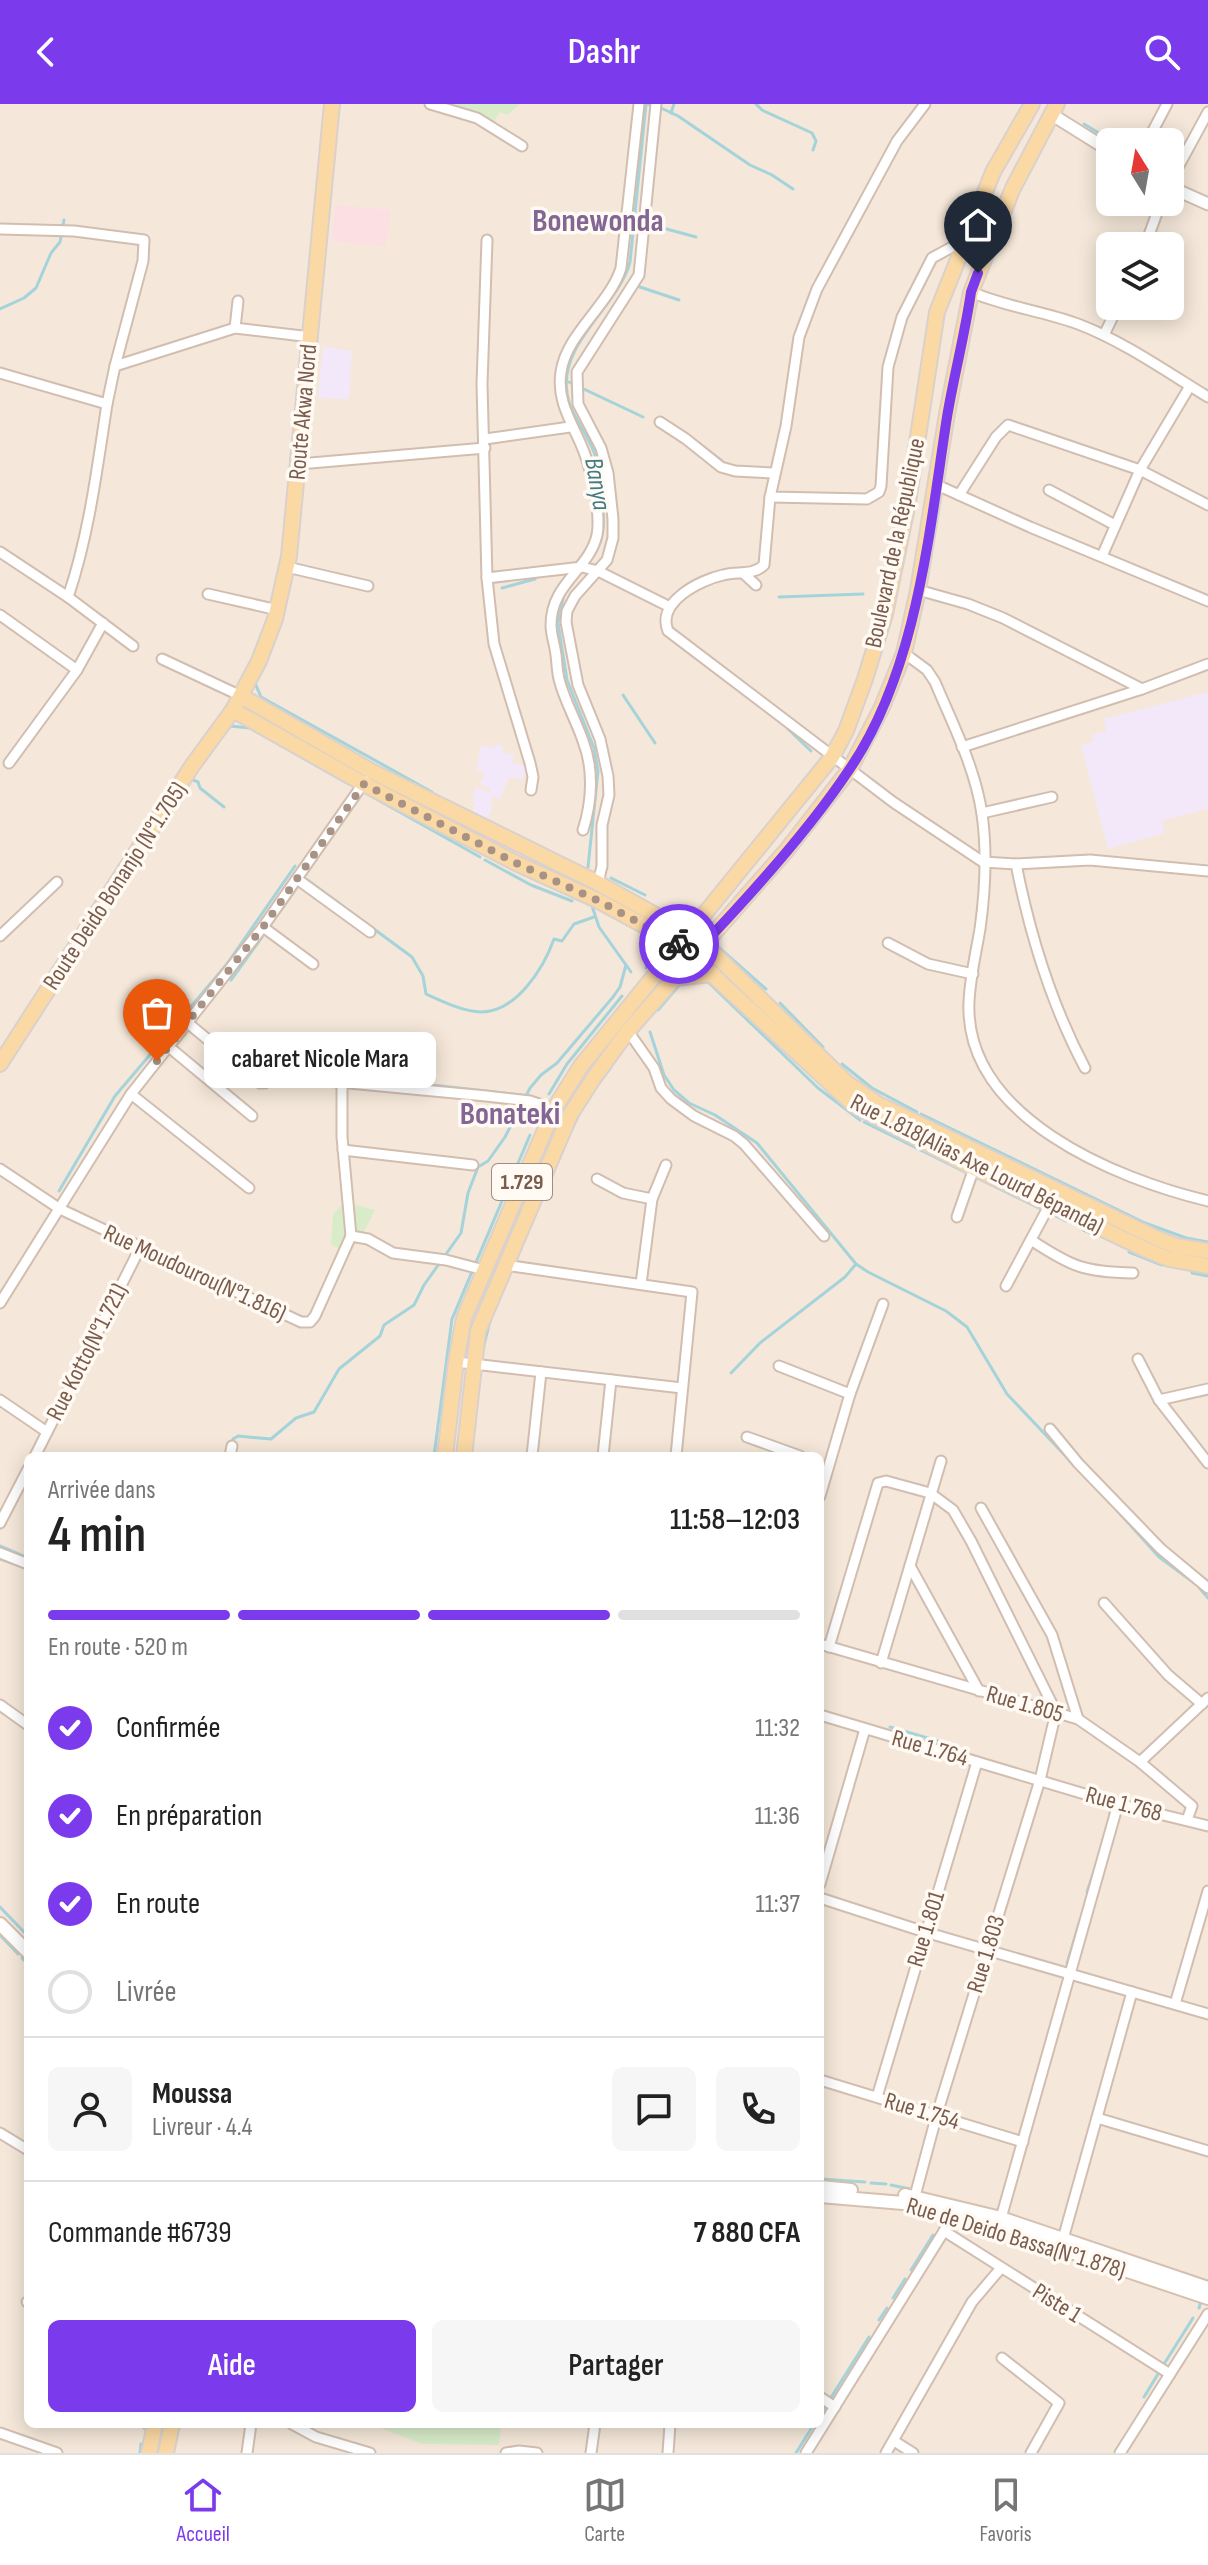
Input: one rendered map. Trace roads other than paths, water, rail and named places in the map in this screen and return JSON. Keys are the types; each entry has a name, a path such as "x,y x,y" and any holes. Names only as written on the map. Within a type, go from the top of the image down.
{"main road":[{"name":"Route Akwa Nord","path":"233,710 259,661 278,610 287,567 332,104"},
{"name":"Boulevard de la République","path":"445,1452 456,1362 476,1267 554,1109 581,1066 832,757 855,705 885,614 908,502 937,312 993,172 1032,104"},
{"name":"Boulevard de la République","path":"464,1452 478,1331 570,1115 628,1031 786,851 850,769 882,707 904,653 918,590 971,292 1013,188 1054,109"},
{"name":"Rue 1.818(Alias Axe Lourd Bépanda)","path":"241,696 368,778 516,863 597,900 660,934 684,939"},
{"name":"Rue 1.818(Alias Axe Lourd Bépanda)","path":"233,710 368,778 598,883 698,950 862,1094 1156,1238 1176,1246 1208,1251"},
{"name":"Route Deido Bonanjo (N°1.705)","path":"0,1064 192,766 233,710"},
{"path":"660,934 662,968"},
{"name":"Rue 1.818(Alias Axe Lourd Bépanda)","path":"698,950 713,974 854,1105 974,1168 1149,1251 1169,1259 1208,1266"},
{"path":"674,978 713,974"},
{"path":"0,1924 24,1948"},
{"name":"Rue de Deido Bassa(N°1.878)","path":"824,2187 915,2196 1001,2218 1208,2288"},
{"name":"Rue de Deido Bassa(N°1.878)","path":"824,2196 901,2202 954,2215 1208,2298"},
{"path":"149,2453 154,2428"},
{"path":"166,2453 171,2428"}],"street":[{"path":"430,104 477,118 522,146"},
{"path":"583,830 591,796 589,761 559,679 551,626 557,595 589,556 598,533 588,461 570,427 561,400 561,371 566,356 617,280 628,225 639,104"},
{"path":"598,883 602,866 602,825 609,795 608,776 600,739 578,685 566,622 567,611 575,596 607,560 613,538 611,491 601,448 578,404 577,372 639,275 656,104"},
{"path":"925,104 897,141 817,289 799,337 786,426 770,497 764,565 757,571 722,575 677,597 665,622 668,631 893,802 983,862 1016,864 1090,860 1208,871"},
{"path":"1032,104 1054,109 1096,140"},
{"path":"1154,128 1167,104"},
{"path":"1184,158 1208,112"},
{"path":"1184,192 1208,204"},
{"path":"0,229 64,230 144,240 143,261 107,404 88,522 68,597"},
{"path":"487,240 482,353 487,578 494,644 530,763 533,777 531,790"},
{"path":"770,497 867,499 879,492 888,367 902,317 932,258 965,240"},
{"path":"971,292 998,303 1076,323 1104,335 1208,397"},
{"path":"235,328 238,301"},
{"path":"1104,335 1111,320"},
{"path":"115,366 235,328 311,337"},
{"path":"0,373 107,404"},
{"path":"1102,556 1140,470 1190,386"},
{"path":"660,422 721,467 774,473"},
{"path":"959,495 1007,425 1140,470 1208,505"},
{"path":"299,464 485,444 570,427"},
{"path":"937,485 1208,601"},
{"path":"1049,490 1115,525"},
{"path":"0,552 68,597 133,646"},
{"path":"287,567 368,586"},
{"path":"487,578 580,567 596,571 670,607"},
{"path":"743,573 756,585"},
{"path":"918,590 1003,618 1142,689"},
{"path":"208,594 278,610"},
{"path":"0,615 77,670"},
{"path":"9,763 77,670 103,623"},
{"path":"904,653 927,670 974,777 982,813 980,926 969,1004 976,1048 988,1073 1026,1117 1068,1145 1164,1190 1208,1201"},
{"path":"162,659 241,696"},
{"path":"962,747 1142,689 1208,664"},
{"path":"0,1303 131,1094 263,927 368,778"},
{"path":"982,813 1052,797"},
{"path":"1016,864 1031,931 1051,994 1085,1068"},
{"path":"297,879 370,932"},
{"path":"0,936 57,882"},
{"path":"263,927 313,964"},
{"path":"888,943 928,964 973,974"},
{"path":"189,1024 260,1083 275,1076 530,1101 554,1109"},
{"path":"628,1031 654,1068 661,1088 694,1116 744,1144 824,1236"},
{"path":"169,1047 252,1116"},
{"path":"342,1082 343,1150 351,1236 368,1239 393,1253 476,1267"},
{"path":"131,1094 249,1188"},
{"path":"343,1150 473,1165"},
{"path":"641,1284 652,1199 666,1165"},
{"path":"957,1217 974,1168"},
{"name":"Rue Moudourou(N°1.816)","path":"0,1169 60,1209 306,1323 315,1316 351,1236"},
{"path":"597,1179 623,1193 652,1199"},
{"path":"1006,1286 1050,1204"},
{"path":"1031,1240 1071,1266 1084,1270 1133,1273"},
{"name":"Rue Kotto(N°1.721)","path":"37,1452 140,1248"},
{"path":"505,1265 692,1292 676,1452"},
{"path":"824,1465 883,1304"},
{"path":"1138,1359 1159,1400 1208,1463"},
{"path":"456,1362 682,1388"},
{"path":"779,1366 850,1394"},
{"path":"532,1452 541,1372"},
{"path":"603,1452 611,1380"},
{"path":"1159,1400 1208,1389"},
{"path":"0,1400 47,1432"},
{"path":"1050,1429 1078,1463 1161,1549 1208,1588"},
{"path":"747,1437 789,1452"},
{"path":"881,1663 941,1461"},
{"path":"0,1523 24,1477"},
{"path":"825,1646 878,1483 886,1481 930,1493 953,1510 971,1541 1056,1712"},
{"path":"981,1508 1052,1635 1078,1719"},
{"path":"0,1553 24,1562"},
{"path":"910,1566 979,1691"},
{"path":"1104,1603 1168,1675 1205,1701 1140,1762"},
{"name":"Rue 1.805","path":"825,1646 1078,1719 1140,1762 1192,1806 1187,1820"},
{"path":"0,1705 24,1722"},
{"name":"Rue 1.803","path":"915,2196 937,2114 1040,1780 1056,1712"},
{"name":"Rue 1.764","path":"824,1716 1040,1780"},
{"path":"824,1870 865,1729"},
{"name":"Rue 1.801","path":"877,2097 977,1762"},
{"name":"Rue 1.768","path":"1040,1780 1118,1804 1208,1826"},
{"path":"1001,2218 1118,1804"},
{"path":"1175,2004 1208,1891"},
{"path":"824,1899 925,1932 1208,2014"},
{"path":"1063,2239 1132,1992"},
{"name":"Rue 1.754","path":"824,2081 1023,2142"},
{"path":"1097,2118 1208,2151"},
{"path":"0,2133 24,2148"},
{"path":"824,2424 954,2215"},
{"name":"Piste 1","path":"944,2231 1170,2374"},
{"path":"886,2453 972,2302 1001,2268"},
{"path":"1120,2453 1208,2314"},
{"path":"1002,2358 1059,2403 1031,2453"},
{"path":"824,2400 835,2407"},
{"path":"247,2453 250,2428"},
{"path":"299,2428 316,2437 370,2453"},
{"path":"591,2453 594,2428"},
{"path":"668,2453 670,2428"},
{"path":"806,2453 822,2428"},
{"path":"0,2433 57,2453"},
{"path":"894,2441 913,2453"},
{"path":"506,2453 537,2453"}],"waterway":[{"name":"Banya","path":"585,566 601,540 602,502 596,459 569,401 567,375 580,341 614,294 630,262 646,104"},
{"path":"647,104 678,116 750,165 793,189"},
{"path":"671,113 674,104"},
{"path":"756,104 762,110 812,133 816,141 813,150"},
{"path":"1084,124 1096,131"},
{"path":"0,309 24,298 36,288 51,253 60,242 64,220"},
{"path":"637,221 696,237"},
{"path":"637,286 679,300"},
{"path":"569,382 643,417"},
{"path":"692,438 722,461"},
{"path":"502,588 535,579"},
{"name":"Banya","path":"564,594 558,623 567,680 594,748 598,771 588,867"},
{"path":"779,597 863,594"},
{"path":"255,683 261,697 432,792"},
{"path":"623,695 655,743"},
{"path":"230,726 250,728 347,783"},
{"path":"788,729 811,751"},
{"path":"189,782 191,779 198,782 200,788 224,807"},
{"path":"371,796 480,857"},
{"path":"485,860 531,885 572,901"},
{"path":"59,1191 115,1096 227,964 295,866"},
{"path":"611,878 645,895"},
{"path":"306,879 412,957 423,976 426,994 474,1012 506,1005 536,974 554,939 562,941 574,924 594,917"},
{"path":"279,913 298,886"},
{"path":"592,906 599,927 631,972"},
{"path":"646,968 655,950 647,934"},
{"path":"231,980 262,937"},
{"path":"716,945 766,989"},
{"path":"232,1444 238,1436 271,1439 296,1418 314,1412 339,1369 380,1336 384,1325 414,1305 424,1285 461,1233 468,1193 478,1167 488,1161 505,1137 530,1088 557,1063 613,997 620,987 626,965"},
{"path":"707,981 818,1088 860,1120"},
{"path":"658,1010 681,983"},
{"path":"549,1094 567,1064 622,996"},
{"path":"780,1003 823,1047"},
{"path":"650,1032 664,1075 674,1090 689,1103 715,1115 757,1143 856,1264 946,1311 967,1327 1007,1394 1075,1466"},
{"path":"174,1047 186,1033"},
{"path":"842,1064 872,1088 917,1112"},
{"path":"599,1083 611,1067"},
{"path":"344,1075 530,1096"},
{"path":"567,1139 581,1110"},
{"path":"921,1114 1145,1223 1186,1238 1208,1242"},
{"path":"864,1122 971,1175"},
{"path":"435,1452 452,1319 530,1135"},
{"path":"975,1177 1043,1210"},
{"path":"1048,1212 1066,1221"},
{"path":"1083,1230 1096,1236"},
{"path":"1129,1252 1162,1265"},
{"path":"731,1373 760,1343 845,1277 856,1264"},
{"path":"1192,1273 1208,1276"},
{"path":"483,1349 490,1321"},
{"path":"1113,1506 1159,1557 1197,1585 1208,1598"},
{"path":"0,1546 24,1556"},
{"path":"0,1559 24,1568"},
{"path":"890,1727 948,1744"},
{"path":"1105,1803 1110,1809 1110,1818"},
{"path":"1087,1892 1098,1859"},
{"path":"0,1907 24,1932"},
{"path":"1067,1964 1080,1920"},
{"path":"0,1935 18,1954"},
{"path":"824,2179 865,2182"},
{"path":"871,2183 886,2184"},
{"path":"891,2185 910,2189"},
{"path":"911,2270 933,2235"},
{"path":"1176,2271 1189,2275"},
{"path":"893,2298 905,2279"},
{"path":"1199,2308 1201,2301"},
{"path":"879,2320 887,2308"},
{"path":"1164,2364 1193,2318"},
{"path":"824,2409 869,2337"},
{"path":"1144,2397 1158,2374"},
{"path":"1125,2453 1146,2421"},
{"path":"796,2453 812,2428"},
{"path":"140,2453 141,2444"}],"place":[{"name":"cabaret Nicole Mara","path":"157,1061"}],"district":[{"name":"Bonewonda","path":"598,221"},
{"name":"Bonateki","path":"510,1114"}]}
